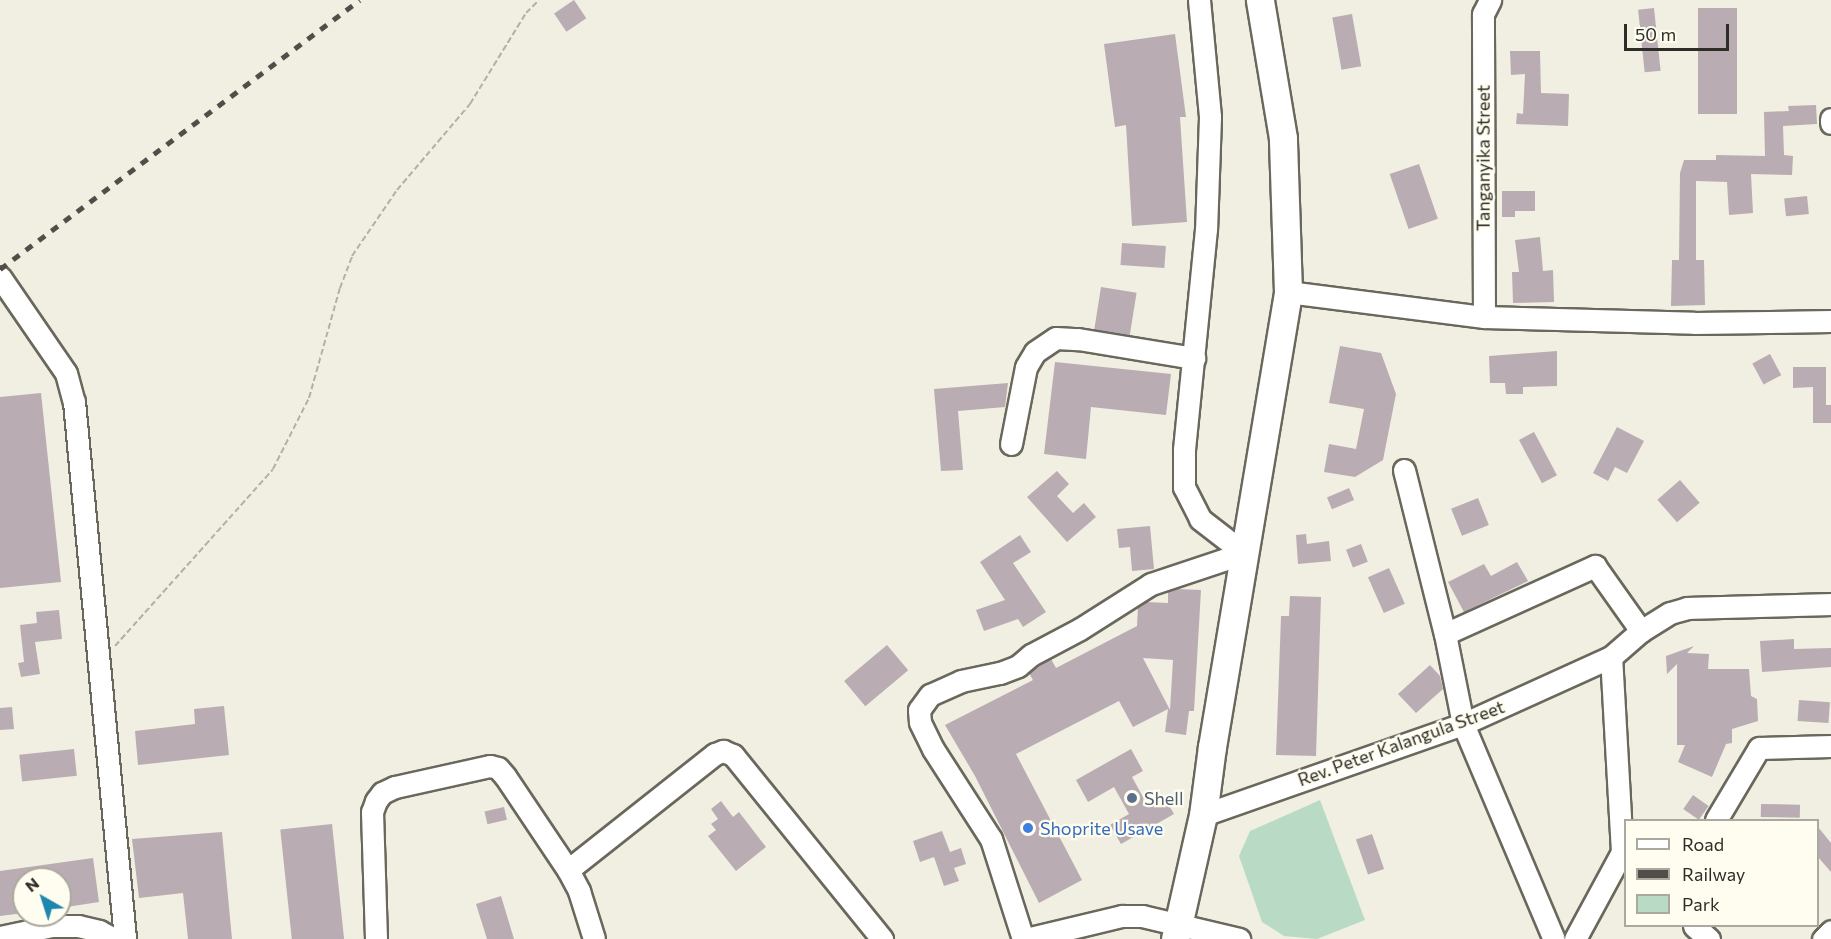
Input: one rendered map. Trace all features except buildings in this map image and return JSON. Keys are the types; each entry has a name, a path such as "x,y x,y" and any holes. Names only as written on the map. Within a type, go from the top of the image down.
{"main road":[{"path":"1177,931 1203,815 1288,292 1283,138 1260,0"}],"street":[{"path":"1199,0 1210,117 1206,230 1184,450 1184,487 1200,519 1244,553"},
{"name":"Tanganyika Street","path":"1484,317 1483,14 1490,0"},
{"path":"0,277 66,373 72,387 125,939"},
{"path":"1288,292 1484,317 1694,323 1831,321"},
{"path":"1011,444 1026,367 1035,352 1056,338 1078,339 1194,358"},
{"path":"1404,471 1445,634 1463,724 1554,939"},
{"path":"1239,939 1177,931 1142,916 1122,916 1025,939 992,839 933,749 920,722 919,710 930,695 962,681 1000,673 1017,666 1031,655 1080,629 1151,584 1244,553"},
{"path":"1445,634 1595,566 1641,632"},
{"name":"Rev. Peter Kalangula Street","path":"1203,815 1463,724 1611,657 1641,632 1670,613 1687,608 1831,604"},
{"path":"1575,939 1619,874 1622,852 1611,657"},
{"path":"1717,819 1759,748 1831,746"},
{"path":"568,870 715,754 723,751 733,755 882,939"},
{"path":"376,939 372,812 382,793 395,787 490,766 498,768 568,870 579,891 594,939"},
{"path":"0,937 52,926 78,926 99,931 114,939"},
{"path":"1695,927 1709,939"},
{"path":"1823,939 1831,931"}],"path":[{"path":"99,665 273,469 309,399 340,288 352,256 397,190 470,104 526,13 539,0"}],"green space":[{"path":"1320,800 1365,920 1317,939 1284,936 1262,922 1239,856 1250,831"}],"railway":[{"path":"0,269 360,0"}],"place":[{"name":"Shell","path":"1132,798"},
{"name":"Shoprite Usave","path":"1028,828"}]}
